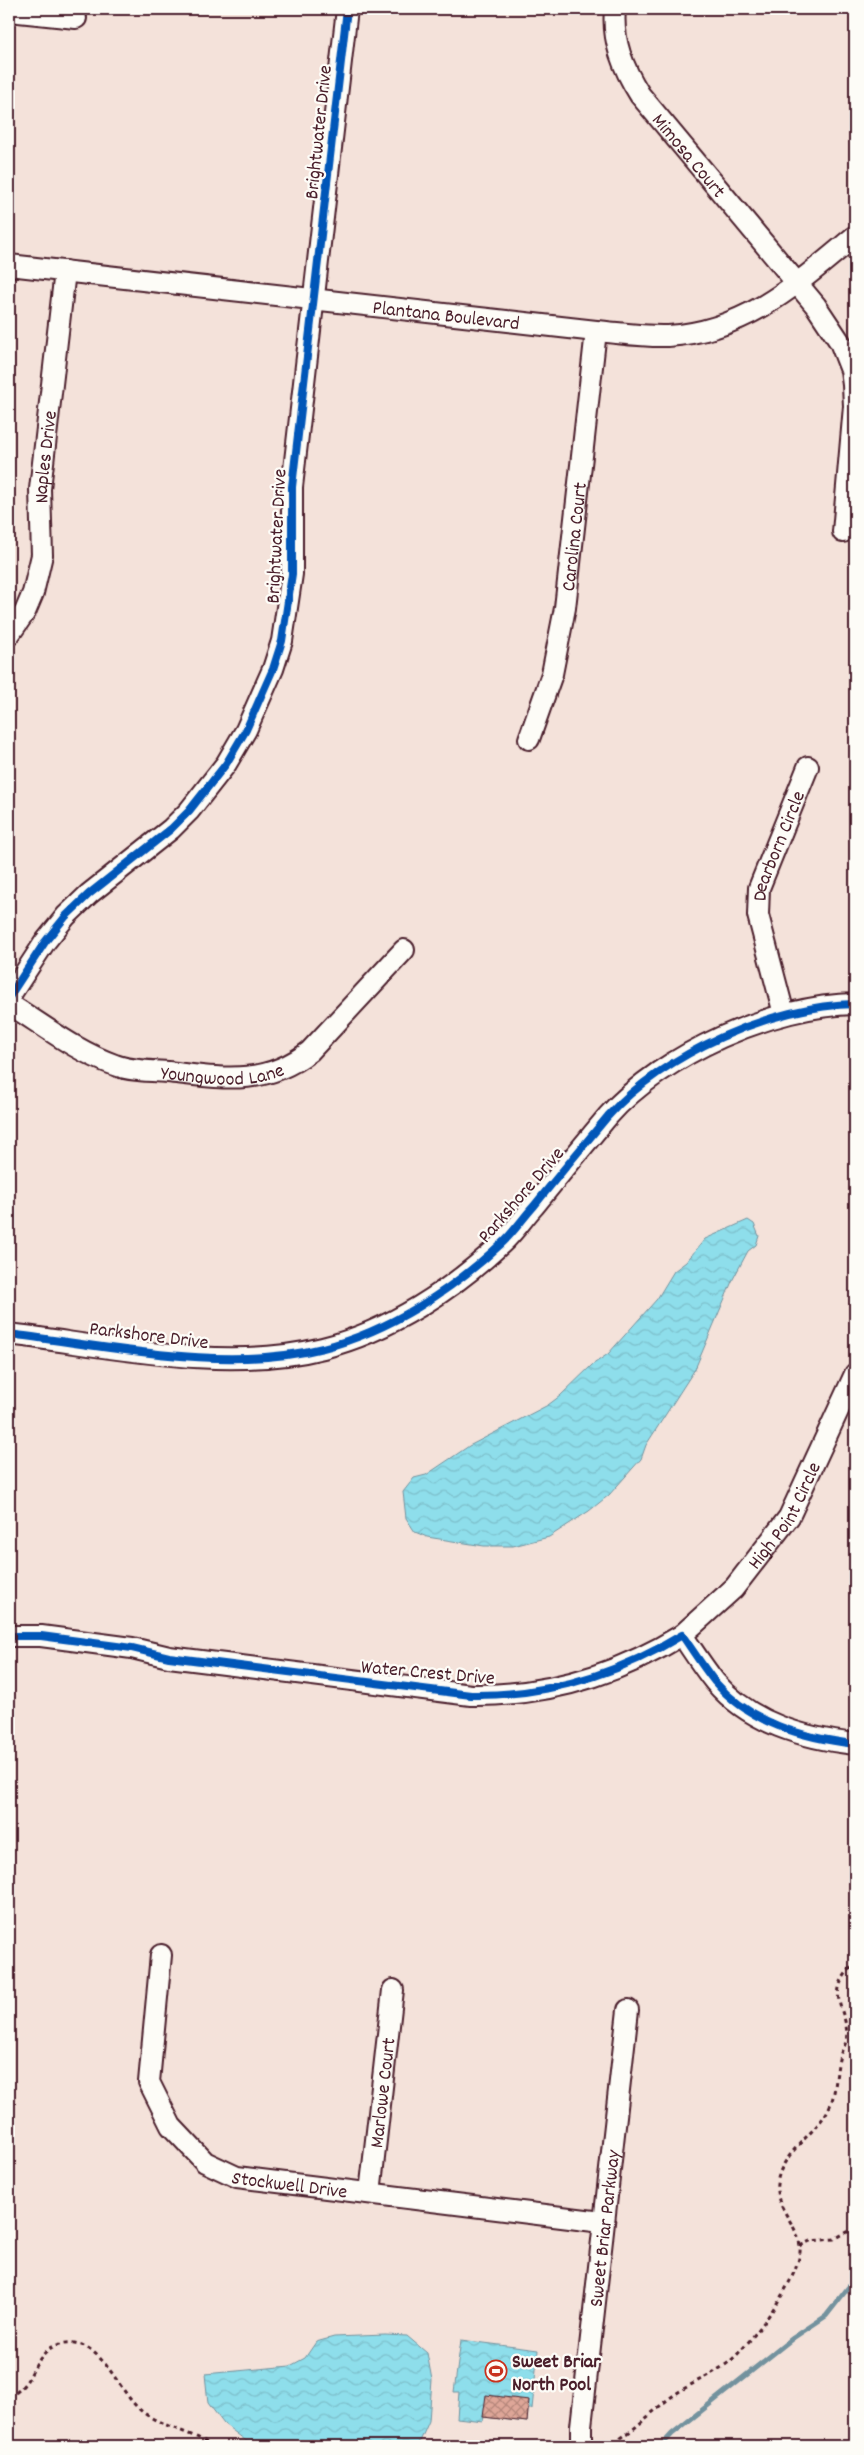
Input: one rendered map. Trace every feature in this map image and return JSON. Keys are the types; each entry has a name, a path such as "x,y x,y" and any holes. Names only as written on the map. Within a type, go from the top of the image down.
{"street":[{"name":"Brightwater Drive","path":"9,996 45,942 66,916 89,894 171,829 189,811 226,764 261,700 282,641 292,574 292,488 347,9"},
{"name":"Mimosa Court","path":"615,9 618,51 640,95 816,306 840,342 851,370 854,406 843,532"},
{"path":"9,11 76,18"},
{"name":"Plantana Boulevard","path":"9,265 596,331 666,336 709,330 756,311 777,300 855,236"},
{"name":"Naples Drive","path":"9,635 25,612 33,593 42,556 40,489 65,271"},
{"name":"Carolina Court","path":"530,740 552,674 564,616 596,331"},
{"name":"Dearborn Circle","path":"784,1014 758,915 759,888 808,767"},
{"name":"Youngwood Lane","path":"9,1004 90,1054 120,1067 231,1079 257,1077 294,1064 310,1052 404,950"},
{"name":"Parkshore Drive","path":"9,1334 202,1358 257,1358 323,1348 376,1329 445,1292 504,1242 611,1114 658,1072 732,1031 784,1014 855,1004"},
{"name":"High Point Circle","path":"682,1635 734,1588 789,1517 855,1374"},
{"path":"682,1635 716,1682 745,1709 796,1733 855,1744"},
{"name":"Water Crest Drive","path":"9,1636 41,1636 132,1648 169,1657 292,1673 471,1694 495,1695 555,1687 582,1681 657,1650 682,1635"},
{"name":"Stockwell Drive","path":"162,1955 149,2082 171,2126 205,2162 238,2178 602,2222"},
{"name":"Marlowe Court","path":"370,2193 393,1990"},
{"name":"Sweet Briar Parkway","path":"581,2446 581,2426 602,2222 628,2010"}],"path":[{"path":"618,2446 621,2438 677,2393 728,2362 744,2348 785,2290 799,2258 800,2246 796,2231 778,2195 777,2184 781,2172 798,2145 827,2113 834,2098 840,2056 847,2034 838,1994 846,1972 855,1964"},
{"path":"800,2246 810,2241 834,2239 855,2228"},
{"path":"9,2397 21,2389 47,2350 57,2345 79,2343 100,2358 143,2413 194,2434 213,2446"}],"water":[{"path":"748,1220 754,1224 759,1236 756,1245 748,1251 733,1279 695,1369 646,1445 641,1459 609,1495 589,1511 549,1537 513,1546 484,1546 427,1537 415,1532 406,1518 403,1492 414,1478 426,1475 469,1446 548,1405 560,1396 592,1365 608,1354 657,1299 674,1271 686,1262 705,1239"},
{"path":"407,2336 427,2353 432,2380 429,2421 418,2446 253,2446 224,2424 208,2403 205,2374 290,2366 305,2358 316,2342 334,2337"},
{"name":"Sweet Briar North Pool","path":"461,2340 538,2350 532,2409 528,2409 527,2422 484,2417 483,2421 457,2418 459,2392 454,2392"}],"building":[{"path":"486,2395 529,2400 527,2422 483,2417"}],"waterway":[{"path":"661,2446 672,2434 793,2338 826,2316 855,2279"}],"cycle path":[{"path":"9,997 45,942 66,916 89,894 171,829 189,811 226,764 246,730 273,669 282,641 292,574 292,487 347,9"},
{"path":"9,1334 166,1355 207,1358 247,1358 285,1355 348,1341 396,1320 419,1307 483,1260 511,1234 608,1116 631,1093 658,1072 721,1037 755,1024 790,1013 855,1004"},
{"path":"9,1636 41,1636 132,1648 169,1657 471,1695 526,1692 580,1680 632,1661 682,1635 715,1682 744,1708 761,1718 797,1733 855,1744"}],"place":[{"name":"Sweet Briar North Pool","path":"496,2371"}]}
